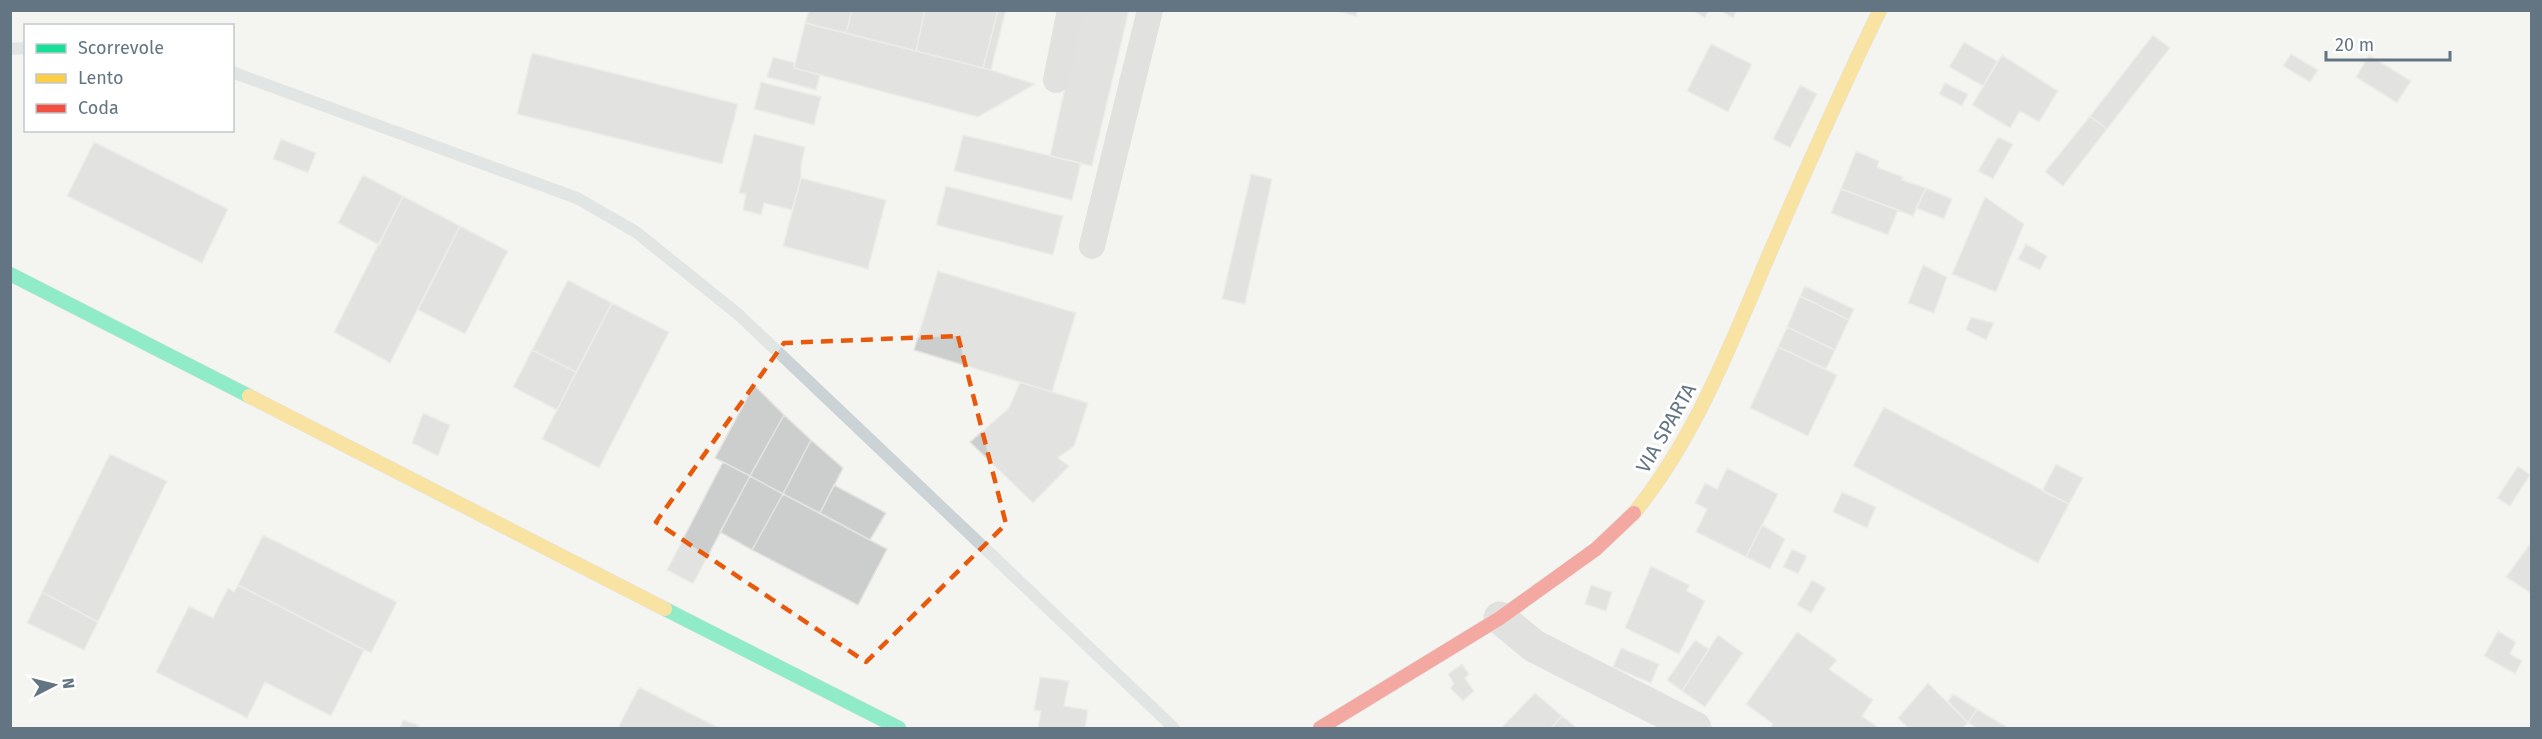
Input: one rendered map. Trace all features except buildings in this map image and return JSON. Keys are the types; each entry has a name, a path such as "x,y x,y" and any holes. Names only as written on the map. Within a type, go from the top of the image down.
{"street":[{"name":"VIA SPARTA","path":"1320,729 1500,618 1596,549 1630,518 1659,482 1708,395 1833,106 1880,10"},
{"path":"10,274 899,729"},
{"path":"1500,618 1534,646 1695,729"}],"lane":[{"path":"1056,80 1070,10"},
{"path":"1092,246 1150,10"}],"highlighted area":[{"path":"958,336 1006,524 866,662 656,522 784,343"}],"waterway":[{"path":"10,49 24,48"},
{"path":"234,73 577,198 636,232 739,315 1174,728"}],"traffic: fast":[{"path":"10,274 249,396"},
{"path":"665,609 899,728"}],"traffic: slow":[{"path":"1634,513 1675,455 1708,393 1821,136 1880,10"},
{"path":"249,396 665,609"}],"traffic: jam":[{"path":"1320,728 1500,618 1596,549 1634,513"}]}
